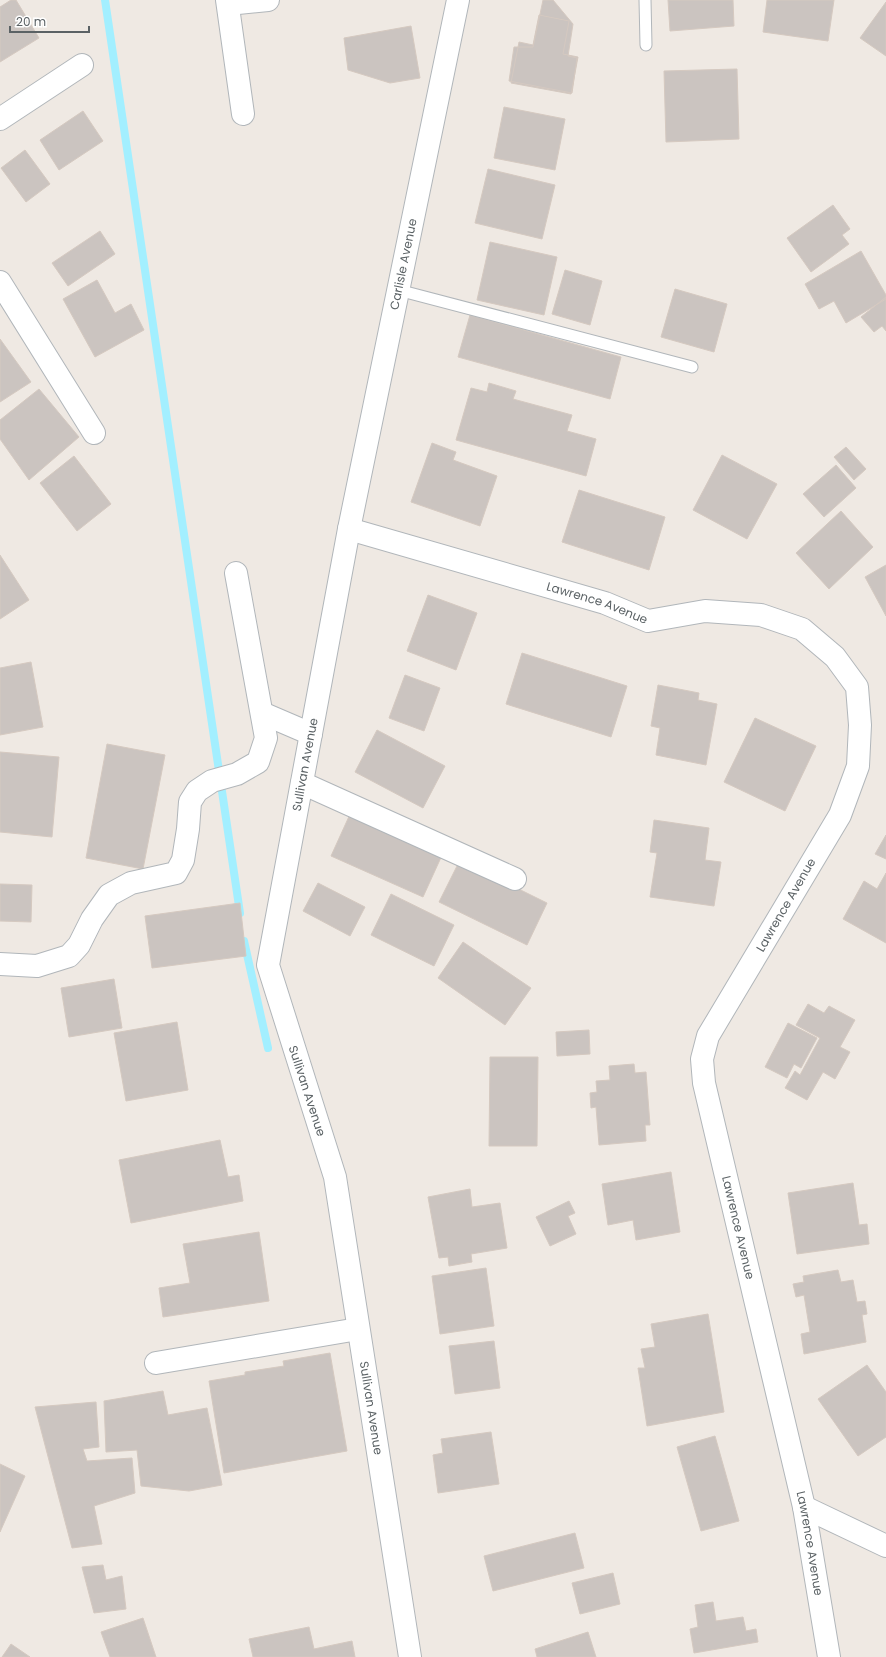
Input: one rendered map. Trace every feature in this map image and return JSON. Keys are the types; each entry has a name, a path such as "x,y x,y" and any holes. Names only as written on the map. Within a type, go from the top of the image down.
{"street":[{"path":"243,114 227,2 268,0"},
{"name":"Carlisle Avenue","path":"349,529 458,0"},
{"path":"0,119 82,65"},
{"path":"0,282 94,433"},
{"name":"Sullivan Avenue","path":"349,529 268,965 335,1177 410,1657"},
{"name":"Lawrence Avenue","path":"349,529 605,603 648,621 705,610 761,615 802,629 835,657 857,687 860,725 858,766 840,815 708,1036 702,1059 704,1083 804,1507 829,1657"},
{"path":"0,964 37,966 69,956 79,945 92,919 109,896 131,883 176,873 183,860 190,802 196,791 212,781 237,774 258,762 266,738 236,572"},
{"path":"262,713 310,734"},
{"path":"302,783 515,879"},
{"path":"156,1363 358,1329"},
{"path":"804,1507 886,1546"}],"lane":[{"path":"645,0 646,45"},
{"path":"398,290 692,367"}],"building":[{"path":"11,0 16,0 39,38 0,62 0,7"},
{"path":"543,0 553,0 573,24 568,56 577,58 572,93 509,81 514,47 533,47"},
{"path":"668,0 733,0 734,26 670,31"},
{"path":"767,0 834,0 828,41 763,32"},
{"path":"886,2 886,56 860,38"},
{"path":"539,15 569,21 563,54 578,57 571,94 511,83 519,42 533,45"},
{"path":"411,26 420,78 390,83 348,70 344,38"},
{"path":"737,69 739,139 666,142 664,71"},
{"path":"504,107 565,119 555,170 494,158"},
{"path":"83,111 103,141 59,170 40,140"},
{"path":"25,150 50,184 26,202 1,168"},
{"path":"488,169 555,185 542,239 475,223"},
{"path":"833,205 850,229 842,235 849,244 811,272 787,238"},
{"path":"100,231 115,254 68,286 52,263"},
{"path":"490,242 557,257 544,315 477,300"},
{"path":"861,251 886,295 886,299 846,323 834,301 819,309 805,284"},
{"path":"565,270 602,281 590,325 552,314"},
{"path":"97,280 115,313 131,304 144,330 95,357 63,299"},
{"path":"675,289 727,304 714,352 661,337"},
{"path":"886,297 886,331 882,326 874,332 861,317"},
{"path":"470,315 621,357 610,399 458,357"},
{"path":"0,339 31,382 0,402"},
{"path":"489,383 516,391 513,399 572,415 567,431 596,439 586,476 456,440 471,388 487,392"},
{"path":"39,389 79,437 29,480 0,439 0,420"},
{"path":"432,443 456,452 453,460 497,476 480,526 411,502"},
{"path":"846,447 866,469 854,480 834,457"},
{"path":"722,455 777,484 747,539 693,510"},
{"path":"74,456 111,504 77,531 40,483"},
{"path":"836,465 856,488 824,517 803,494"},
{"path":"579,490 665,517 649,570 562,542"},
{"path":"841,511 873,547 829,589 796,553"},
{"path":"0,555 29,600 0,619"},
{"path":"886,565 886,616 865,577"},
{"path":"428,595 477,613 456,670 407,651"},
{"path":"522,653 627,686 611,737 506,704"},
{"path":"31,662 43,727 0,735 0,668"},
{"path":"405,675 440,688 424,731 389,718"},
{"path":"658,685 699,693 698,700 717,704 706,765 656,755 660,728 651,726"},
{"path":"755,718 816,746 785,811 724,782"},
{"path":"377,730 445,766 423,808 355,772"},
{"path":"107,744 165,755 143,869 86,858"},
{"path":"0,752 59,757 52,837 0,832"},
{"path":"351,812 443,853 423,897 331,856"},
{"path":"654,820 709,828 705,860 721,862 714,906 650,897 657,853 650,852"},
{"path":"886,835 886,859 875,854"},
{"path":"460,860 547,903 527,945 439,902"},
{"path":"886,873 886,943 843,919 864,881 877,889"},
{"path":"318,883 365,907 350,936 303,911"},
{"path":"0,884 32,885 31,922 0,921"},
{"path":"391,894 454,925 434,966 371,935"},
{"path":"240,903 246,956 152,968 145,916"},
{"path":"463,942 531,988 505,1025 438,978"},
{"path":"114,979 122,1028 69,1037 61,988"},
{"path":"808,1004 824,1013 829,1006 855,1020 840,1047 850,1052 835,1079 823,1072 807,1100 785,1088 795,1071 800,1075 820,1038 796,1025"},
{"path":"177,1022 188,1090 126,1101 114,1033"},
{"path":"788,1023 817,1038 801,1068 794,1064 787,1078 765,1067"},
{"path":"589,1030 590,1054 557,1056 556,1032"},
{"path":"490,1057 538,1057 537,1146 489,1146"},
{"path":"634,1064 635,1073 646,1072 650,1125 645,1125 646,1141 599,1145 596,1107 591,1108 590,1093 597,1092 596,1081 610,1080 609,1066"},
{"path":"220,1140 228,1177 239,1175 243,1201 131,1223 119,1160"},
{"path":"671,1172 680,1232 636,1240 633,1220 608,1225 602,1184"},
{"path":"853,1183 859,1225 867,1224 869,1244 797,1254 788,1193"},
{"path":"470,1189 472,1207 500,1203 507,1248 471,1254 472,1262 449,1266 448,1257 439,1258 428,1197"},
{"path":"569,1201 575,1213 568,1216 576,1234 550,1246 536,1217"},
{"path":"259,1232 269,1301 163,1317 159,1288 190,1283 183,1244"},
{"path":"486,1268 494,1326 440,1334 432,1276"},
{"path":"838,1270 841,1282 853,1280 857,1302 865,1301 867,1314 862,1315 866,1342 804,1354 801,1334 810,1332 804,1295 796,1297 793,1284 804,1282 803,1276"},
{"path":"708,1314 724,1412 647,1426 638,1368 645,1368 641,1349 655,1347 651,1324"},
{"path":"494,1341 500,1388 455,1394 449,1346"},
{"path":"330,1353 347,1451 224,1473 209,1381 245,1375 245,1372 284,1366 283,1361"},
{"path":"867,1365 886,1392 886,1437 858,1456 818,1399"},
{"path":"163,1391 168,1415 207,1408 222,1485 189,1491 141,1486 137,1450 106,1452 104,1401"},
{"path":"96,1402 99,1447 83,1449 87,1461 132,1458 135,1493 94,1506 102,1544 72,1548 35,1407"},
{"path":"491,1432 499,1484 438,1493 433,1455 443,1453 441,1439"},
{"path":"715,1436 739,1521 701,1531 677,1447"},
{"path":"0,1464 25,1476 0,1532"},
{"path":"575,1533 584,1568 493,1591 484,1556"},
{"path":"103,1565 106,1580 122,1576 126,1609 94,1613 82,1567"},
{"path":"613,1573 620,1604 580,1614 572,1583"},
{"path":"713,1602 716,1621 743,1617 746,1631 756,1629 758,1642 694,1653 690,1629 698,1627 695,1605"},
{"path":"143,1618 156,1657 110,1657 101,1632"},
{"path":"309,1627 314,1649 352,1641 355,1657 253,1657 249,1639"},
{"path":"588,1632 596,1657 537,1657 535,1649"},
{"path":"11,1644 30,1657 2,1657"}],"waterway":[{"path":"105,0 240,913"},
{"path":"244,941 268,1048"}]}
